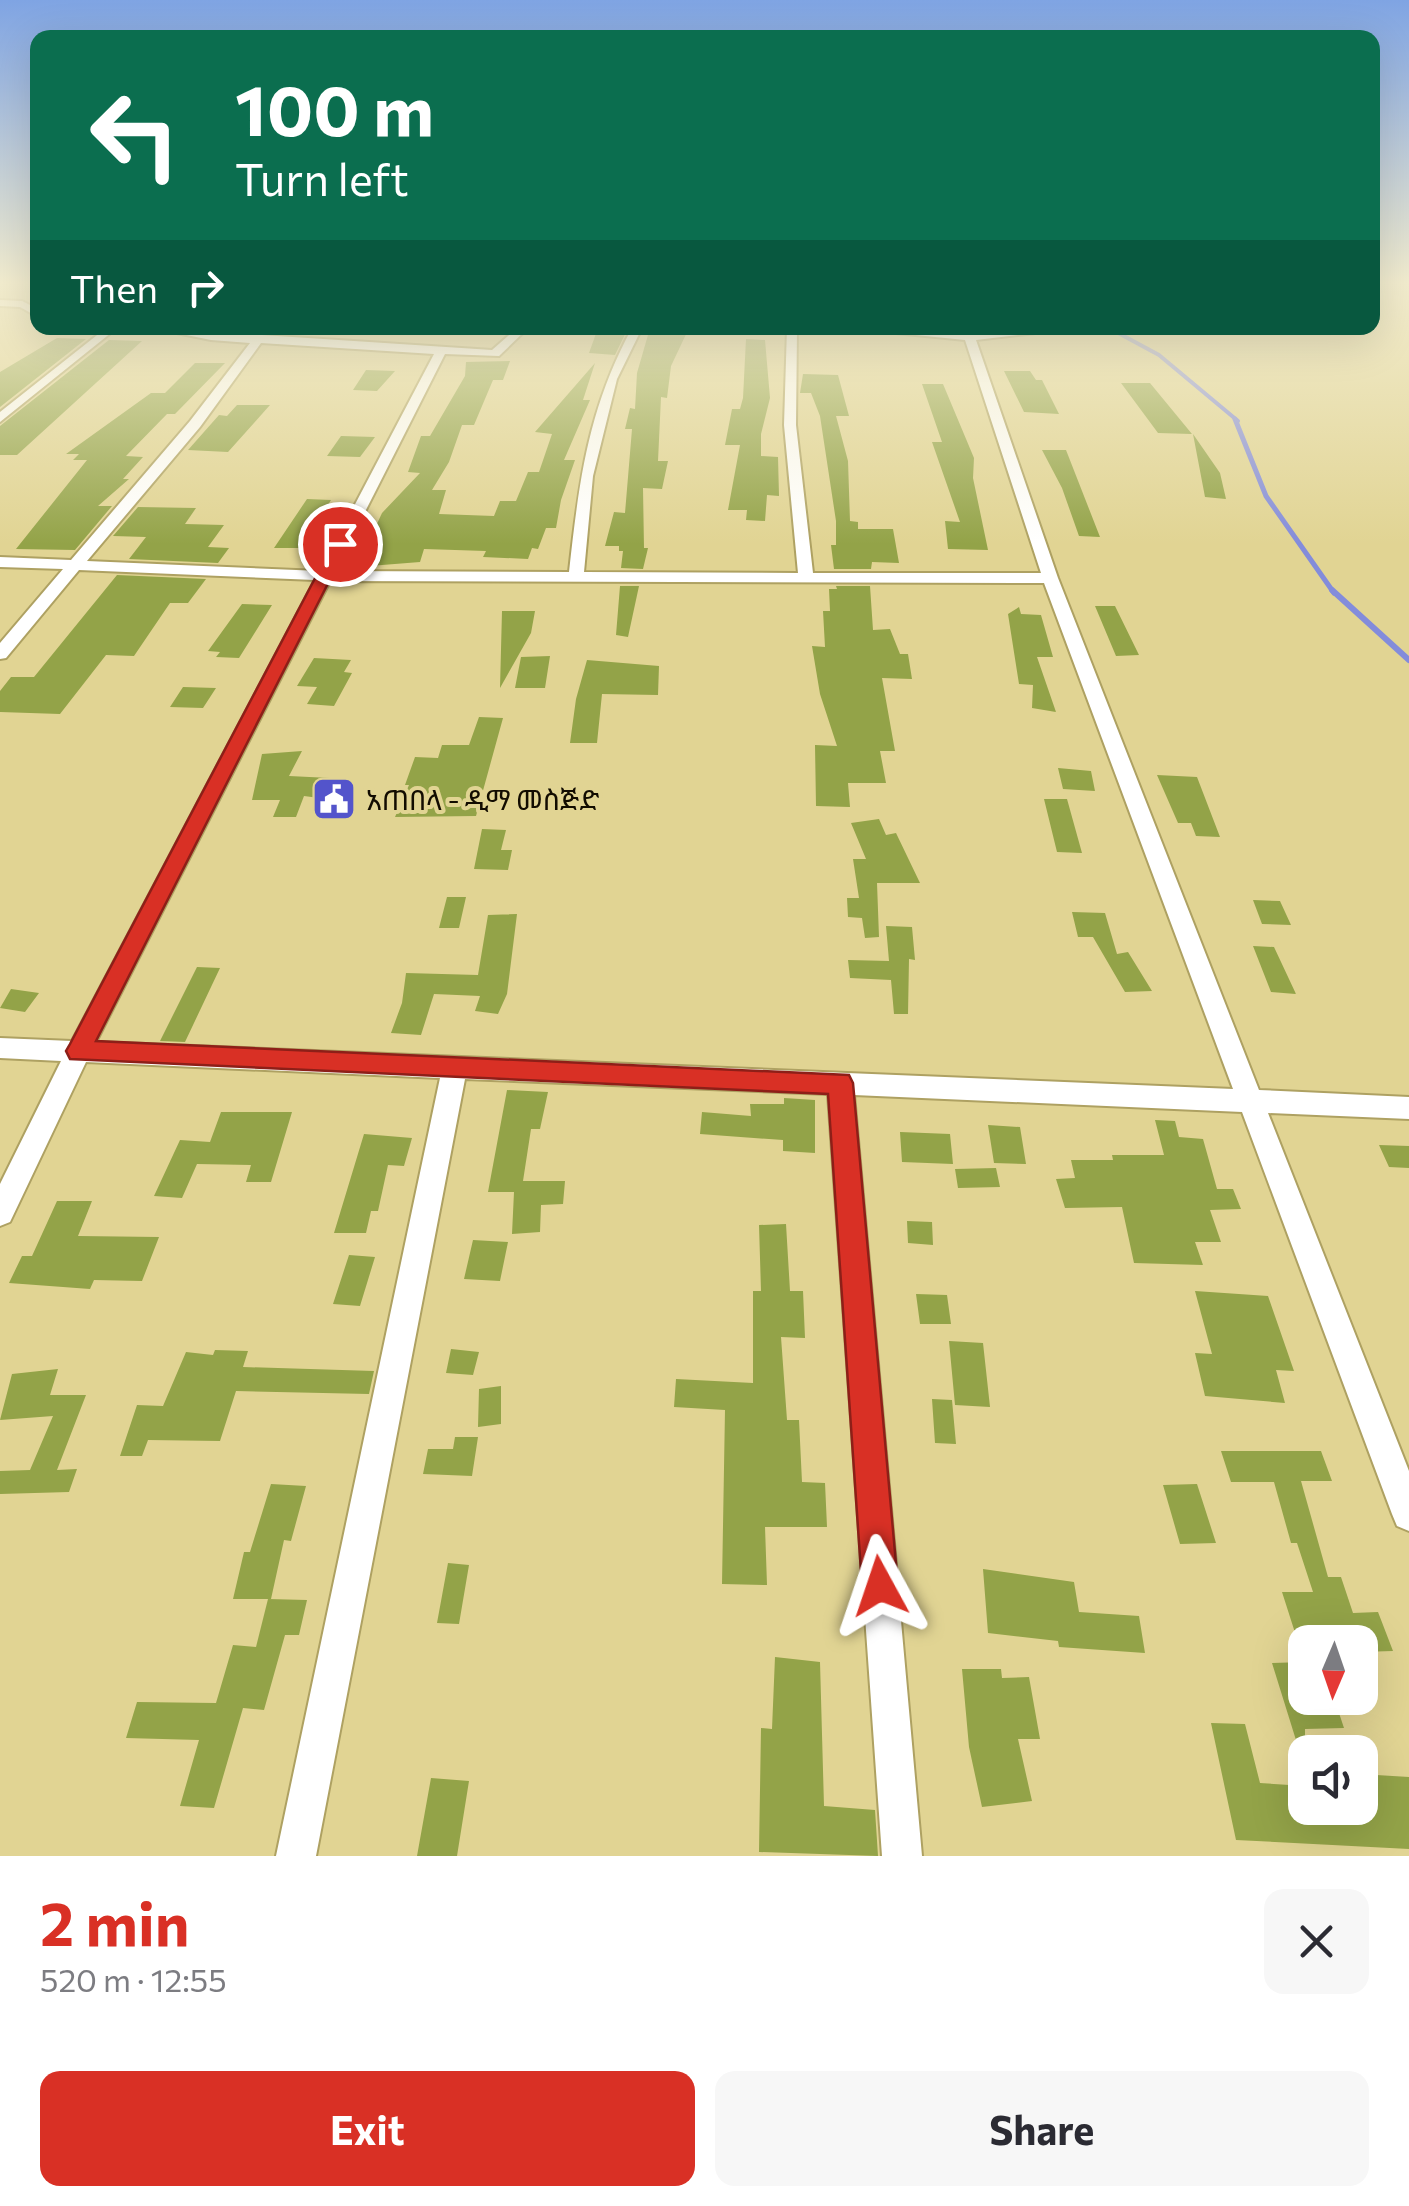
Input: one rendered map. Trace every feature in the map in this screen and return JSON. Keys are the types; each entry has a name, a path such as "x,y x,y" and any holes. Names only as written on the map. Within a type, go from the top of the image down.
{"street":[{"path":"0,418 59,371"},
{"path":"0,654 195,424 235,371"},
{"path":"0,1213 78,1051 431,371"},
{"path":"576,577 586,476 615,371"},
{"path":"791,371 790,425 806,578"},
{"path":"981,371 1050,578 1409,1514"},
{"path":"0,562 324,576 1050,578"},
{"path":"0,1048 1409,1108"},
{"path":"296,1856 454,1067"},
{"path":"840,1083 902,1856"}],"building":[{"path":"2,371 46,371 0,407"},
{"path":"70,371 110,371 17,455 0,455 0,426"},
{"path":"187,371 218,371 126,456 143,457 123,479 129,479 98,506 112,506 75,550 16,549 87,460 73,460 79,454 66,454 151,393 165,393"},
{"path":"366,371 395,371 377,391 353,390"},
{"path":"465,371 506,371 503,380 493,380 474,425 462,425 449,462 432,490 446,490 439,514 494,516 500,501 516,501 528,472 539,472 552,434 535,432 588,371 593,371 583,400 590,400 564,460 575,460 556,528 546,528 538,549 532,548 528,559 483,557 486,551 424,549 420,562 357,567 382,513 420,473 408,472 421,436 430,436"},
{"path":"670,371 667,398 661,397 658,461 668,461 662,489 643,488 644,548 648,548 643,569 621,568 623,551 619,551 619,546 605,546 614,512 625,513 632,429 625,429 630,408 635,409 637,373"},
{"path":"744,371 768,371 770,398 761,434 761,456 778,457 779,496 767,495 765,521 746,520 747,510 728,510 740,445 725,445 732,409 740,409"},
{"path":"1004,371 1030,371 1036,380 1042,380 1059,414 1024,412"},
{"path":"803,374 838,375 849,416 836,416 848,461 850,521 858,522 858,529 893,529 899,563 872,562 871,569 834,569 831,545 836,545 836,521 820,416 811,393 800,393"},
{"path":"1121,383 1150,383 1192,434 1158,433"},
{"path":"922,384 943,384 974,458 973,478 988,550 948,549 945,521 960,522 932,442 942,442"},
{"path":"237,405 270,405 228,452 188,450 219,415 227,416"},
{"path":"1193,434 1220,473 1226,499 1205,497"},
{"path":"341,436 375,437 360,457 327,456"},
{"path":"1042,450 1066,450 1100,537 1079,536 1062,488"},
{"path":"307,499 331,500 301,548 274,548"},
{"path":"138,507 196,508 185,524 224,525 208,547 229,548 218,563 129,559 146,537 113,536"},
{"path":"117,575 206,579 188,603 170,603 134,656 106,655 60,714 0,712 0,691 11,677 34,677"},
{"path":"620,586 639,586 628,637 616,635"},
{"path":"836,586 870,586 873,630 890,629 900,654 908,654 912,679 882,678 895,751 880,751 886,783 848,783 850,807 816,806 815,745 837,746 820,694 812,646 825,647 823,611 830,611 829,589 837,589"},
{"path":"242,604 272,605 239,658 216,657 220,652 208,651"},
{"path":"1095,606 1115,606 1139,655 1116,656"},
{"path":"1019,607 1021,614 1041,615 1053,657 1037,657 1056,712 1032,708 1033,685 1019,684 1008,614"},
{"path":"502,611 535,611 531,633 500,688"},
{"path":"550,656 545,688 515,688 521,657"},
{"path":"314,658 351,660 344,672 352,673 334,706 307,704 317,687 297,686"},
{"path":"587,660 659,666 658,695 602,694 597,743 570,743 576,699"},
{"path":"183,687 216,688 203,708 170,707"},
{"path":"479,717 503,718 476,816 395,817 409,785 405,785 415,757 438,758 442,745 469,745"},
{"path":"302,751 289,776 330,778 319,798 304,796 296,817 273,817 280,800 252,800 262,754"},
{"path":"1058,768 1091,771 1095,791 1063,789"},
{"path":"1157,775 1197,777 1220,837 1196,836 1191,823 1178,823"},
{"path":"1044,799 1067,799 1082,853 1057,852"},
{"path":"879,819 886,835 896,833 920,883 877,883 879,937 865,938 862,918 848,917 847,898 859,898 853,859 866,859 851,823"},
{"path":"482,829 506,830 501,850 512,850 508,870 474,869"},
{"path":"447,897 466,897 459,928 439,928"},
{"path":"1253,900 1280,901 1291,925 1262,924"},
{"path":"1072,912 1105,913 1117,954 1128,952 1152,991 1125,992 1093,937 1078,937"},
{"path":"517,914 507,994 498,1014 475,1011 480,996 434,994 421,1035 391,1033 402,1003 406,973 478,975 488,915"},
{"path":"886,926 912,927 915,960 909,959 908,1014 894,1014 891,980 850,978 848,960 889,961"},
{"path":"1253,946 1274,947 1296,994 1271,992"},
{"path":"197,967 220,968 185,1042 160,1041"},
{"path":"11,989 39,993 25,1012 0,1008"},
{"path":"507,1090 548,1092 540,1129 531,1129 523,1181 565,1181 563,1204 541,1205 540,1232 512,1234 514,1192 488,1192"},
{"path":"784,1098 815,1100 815,1153 783,1151 783,1140 700,1134 702,1112 751,1116 750,1104 784,1104"},
{"path":"221,1112 292,1112 271,1182 246,1182 251,1165 197,1164 182,1198 154,1196 180,1140 210,1142"},
{"path":"1155,1120 1175,1121 1179,1137 1203,1139 1217,1189 1233,1189 1241,1209 1210,1210 1221,1242 1195,1242 1203,1265 1134,1263 1122,1207 1065,1208 1056,1179 1075,1178 1071,1160 1164,1155"},
{"path":"988,1125 1020,1127 1026,1164 994,1163"},
{"path":"900,1132 950,1134 953,1164 902,1162"},
{"path":"364,1134 412,1138 404,1166 388,1165 378,1211 371,1211 366,1233 334,1233"},
{"path":"1379,1145 1409,1146 1409,1168 1389,1167"},
{"path":"996,1168 1000,1187 958,1188 955,1169"},
{"path":"57,1201 92,1201 78,1236 159,1237 142,1281 94,1280 90,1289 9,1283 22,1256 32,1256"},
{"path":"907,1221 932,1222 933,1245 908,1243"},
{"path":"786,1224 790,1291 803,1291 805,1338 781,1337 787,1420 799,1420 802,1482 825,1483 827,1527 765,1527 767,1585 722,1584 725,1410 674,1407 676,1379 753,1383 753,1291 761,1291 759,1225"},
{"path":"473,1240 508,1242 500,1281 464,1279"},
{"path":"349,1255 375,1257 360,1306 333,1304"},
{"path":"1195,1291 1268,1296 1294,1371 1276,1370 1285,1403 1205,1396 1195,1353 1212,1354"},
{"path":"916,1294 947,1295 951,1324 920,1324"},
{"path":"949,1341 983,1343 990,1407 955,1405"},
{"path":"451,1349 479,1352 473,1375 446,1373"},
{"path":"215,1350 248,1351 243,1367 374,1371 369,1394 236,1391 220,1441 148,1440 142,1456 120,1456 137,1405 163,1406 186,1352 213,1355"},
{"path":"58,1369 50,1395 86,1395 57,1470 77,1469 69,1492 0,1494 0,1471 30,1470 53,1416 0,1420 12,1374"},
{"path":"501,1386 501,1424 478,1427 479,1389"},
{"path":"932,1399 952,1400 956,1444 935,1443"},
{"path":"455,1437 478,1437 472,1476 423,1474 428,1449 453,1449"},
{"path":"1221,1451 1321,1451 1332,1481 1301,1481 1328,1577 1341,1577 1353,1613 1378,1612 1393,1651 1378,1651 1378,1625 1293,1625 1282,1592 1313,1592 1297,1543 1291,1543 1274,1482 1231,1482"},
{"path":"271,1484 306,1486 291,1541 284,1540 271,1599 233,1599 244,1552 250,1552"},
{"path":"1197,1484 1216,1543 1180,1544 1163,1485"},
{"path":"448,1563 469,1565 459,1624 437,1623"},
{"path":"983,1569 1074,1582 1079,1612 1139,1616 1145,1653 1059,1647 1058,1641 988,1633"},
{"path":"268,1599 307,1600 299,1635 285,1635 264,1710 243,1708 214,1808 180,1806 199,1740 126,1738 137,1702 216,1703 233,1645 256,1647"},
{"path":"775,1657 820,1662 824,1806 875,1810 878,1856 759,1852 761,1728 772,1729"},
{"path":"1272,1663 1288,1663 1288,1714"},
{"path":"962,1669 1001,1669 1002,1678 1029,1677 1040,1739 1018,1739 1032,1801 982,1807 969,1747"},
{"path":"1288,1715 1340,1715 1344,1728 1305,1729 1305,1735 1294,1735"},
{"path":"1211,1723 1245,1724 1260,1783 1288,1785 1288,1825 1378,1825 1378,1775 1409,1777 1409,1849 1236,1840"},
{"path":"431,1778 469,1781 457,1856 417,1856"}],"waterway":[{"path":"1178,371 1238,421"},
{"path":"1235,419 1266,496 1334,593"},
{"path":"1332,590 1409,660"}],"place":[{"name":"አጠበላ - ዲማ መስጅድ","path":"334,799"}],"route":[{"path":"340,544 78,1051 840,1083 880,1586"}]}
